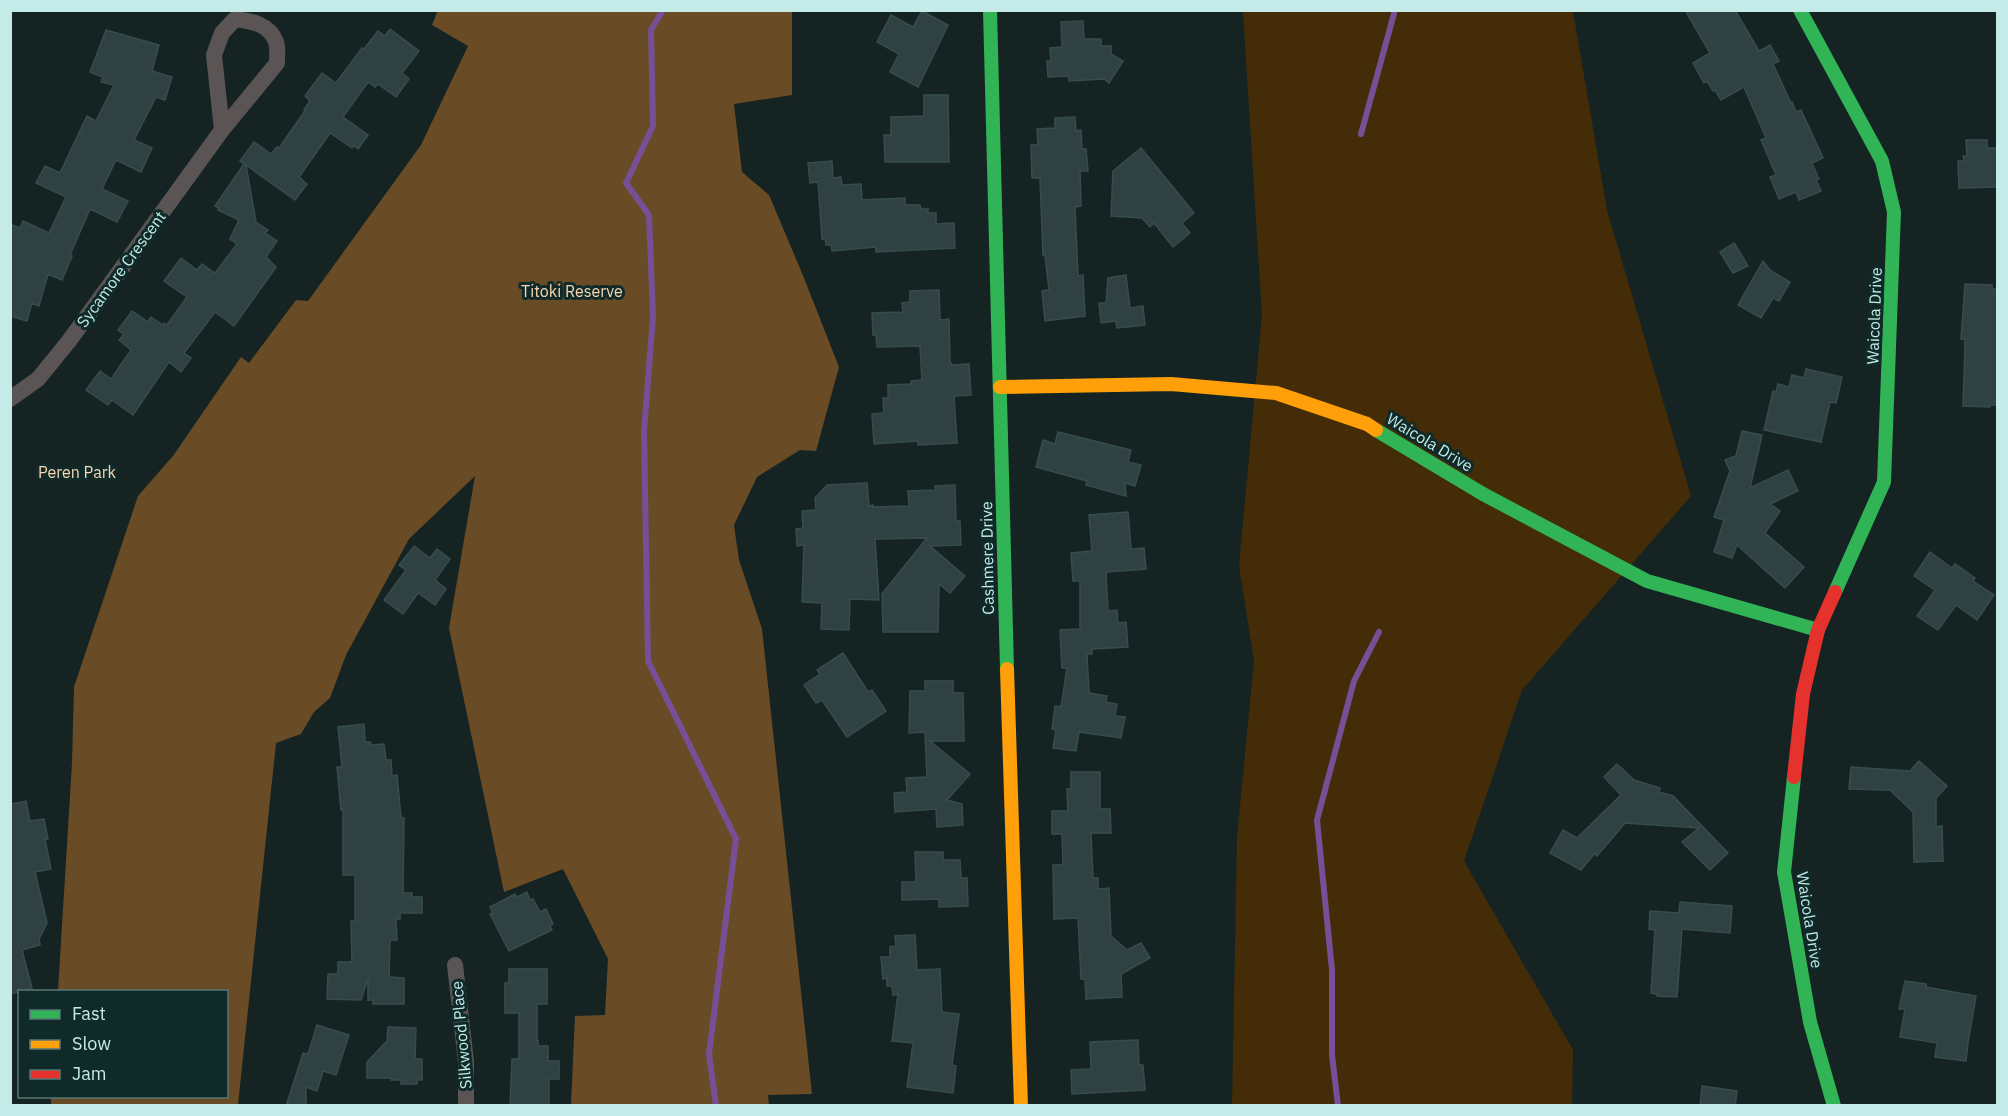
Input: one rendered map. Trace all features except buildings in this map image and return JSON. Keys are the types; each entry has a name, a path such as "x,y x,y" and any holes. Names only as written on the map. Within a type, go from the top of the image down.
{"street":[{"name":"Cashmere Drive","path":"990,10 1006,655 1021,1106"},
{"name":"Waicola Drive","path":"1800,10 1882,160 1894,212 1884,482 1818,630 1803,694 1784,872 1810,1022 1834,1106"},
{"name":"Sycamore Crescent","path":"10,399 38,379 69,341 222,130 277,63 277,43 268,30 254,21 235,19 222,33 214,55 222,130"},
{"name":"Waicola Drive","path":"1000,387 1172,384 1276,393 1367,424 1483,494 1647,581 1818,630"},
{"name":"Silkwood Place","path":"455,965 466,1062 466,1106"}],"shaded area":[{"path":"1243,11 1573,11 1607,210 1691,496 1522,690 1464,861 1573,1050 1572,1105 1232,1106 1237,837 1254,661 1239,566 1262,315"}],"green space":[{"name":"Titoki Reserve","path":"438,10 792,11 792,95 734,104 742,172 769,195 839,367 816,451 800,450 757,477 734,525 739,560 762,629 812,1094 768,1095 769,1106 571,1105 575,1016 605,1015 608,959 563,869 504,892 449,628 475,476 409,539 346,655 330,698 314,712 301,734 276,743 238,1105 51,1105 51,1098 228,1098 228,990 58,990 72,763 74,687 138,496 173,456 241,357 249,363 296,300 308,301 421,145 468,46 432,25"}],"waterway":[{"path":"663,10 651,30 653,126 626,183 649,215 653,316 644,432 648,661 736,839 709,1054 716,1106"},
{"path":"1361,134 1395,10"},
{"path":"1338,1106 1332,1055 1332,970 1317,820 1354,681 1379,632"}],"traffic: fast":[{"path":"990,10 1007,669"},
{"path":"1800,10 1882,161 1894,212 1884,482 1835,592"},
{"path":"1376,430 1483,494 1647,581 1818,630"},
{"path":"1794,777 1784,872 1810,1022 1834,1106"}],"traffic: slow":[{"path":"1000,387 1171,384 1276,393 1367,424 1376,430"},
{"path":"1007,669 1021,1106"}],"traffic: jam":[{"path":"1794,777 1803,694 1818,630 1835,592"}],"park label":[{"name":"Peren Park","path":"77,472"}]}
